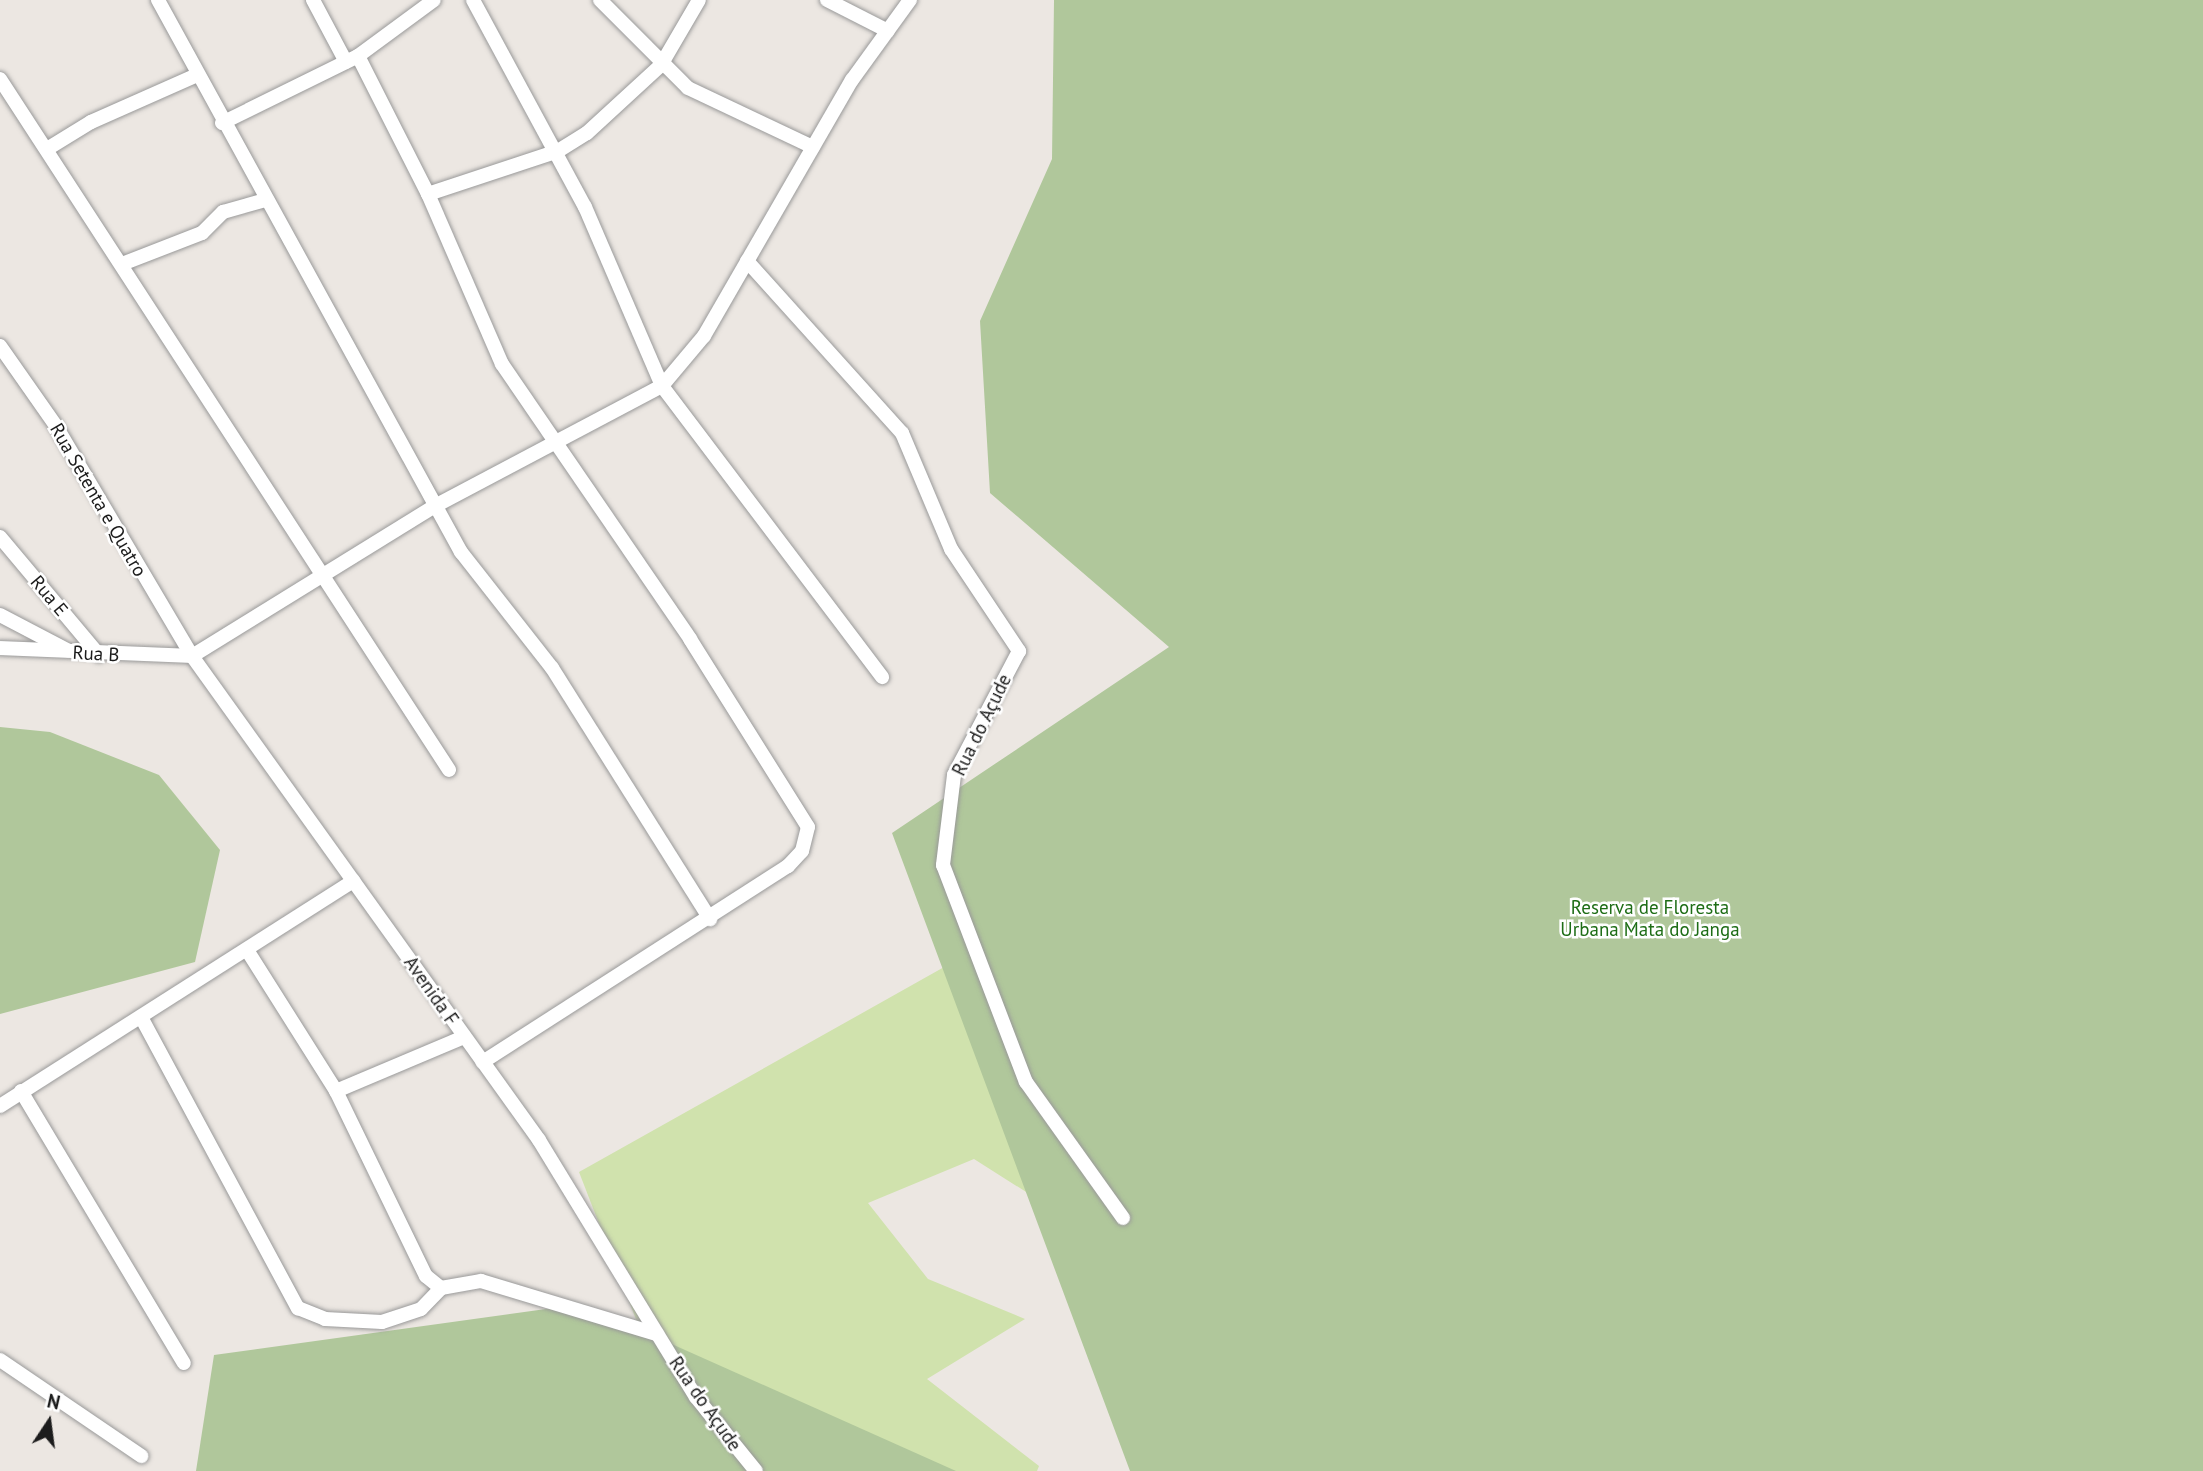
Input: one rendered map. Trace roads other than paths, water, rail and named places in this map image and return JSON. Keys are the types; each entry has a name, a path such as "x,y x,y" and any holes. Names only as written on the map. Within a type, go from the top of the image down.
{"street":[{"path":"158,0 222,123 435,506 491,594 552,667 710,919"},
{"path":"313,0 352,59 428,194 502,364 558,444 808,827 802,851 788,866 710,919 483,1062"},
{"path":"222,123 352,59 434,0"},
{"path":"473,0 558,151 662,386 882,677"},
{"path":"600,0 661,65 731,112 813,147"},
{"path":"428,194 558,151 623,106 661,65 699,0"},
{"path":"828,0 888,32"},
{"path":"192,656 324,577 435,506 558,444 662,386 704,336 813,147 910,0"},
{"path":"47,149 90,122 197,75"},
{"path":"0,79 449,769"},
{"path":"122,264 202,233 223,212 265,200"},
{"name":"Rua do Açude","path":"747,261 839,369 902,433 951,548 1019,651 954,775 943,865 1026,1082 1123,1218"},
{"name":"Rua Setenta e Quatro","path":"0,346 56,426 192,656"},
{"name":"Rua E","path":"0,537 99,654"},
{"path":"0,615 71,653"},
{"name":"Rua B","path":"0,648 192,656"},
{"name":"Avenida F","path":"192,656 483,1062 657,1334"},
{"path":"0,1105 353,881"},
{"path":"247,950 336,1091 416,1259 441,1288"},
{"path":"141,1017 298,1308 325,1319 382,1322 421,1309 441,1288 481,1281 657,1334"},
{"path":"336,1091 464,1037"},
{"path":"21,1091 184,1363"},
{"name":"Rua do Açude","path":"657,1334 703,1407 755,1471"},
{"path":"0,1360 141,1456"}],"park label":[{"name":"Reserva de Floresta Urbana Mata do Janga","path":"1650,919"}]}
